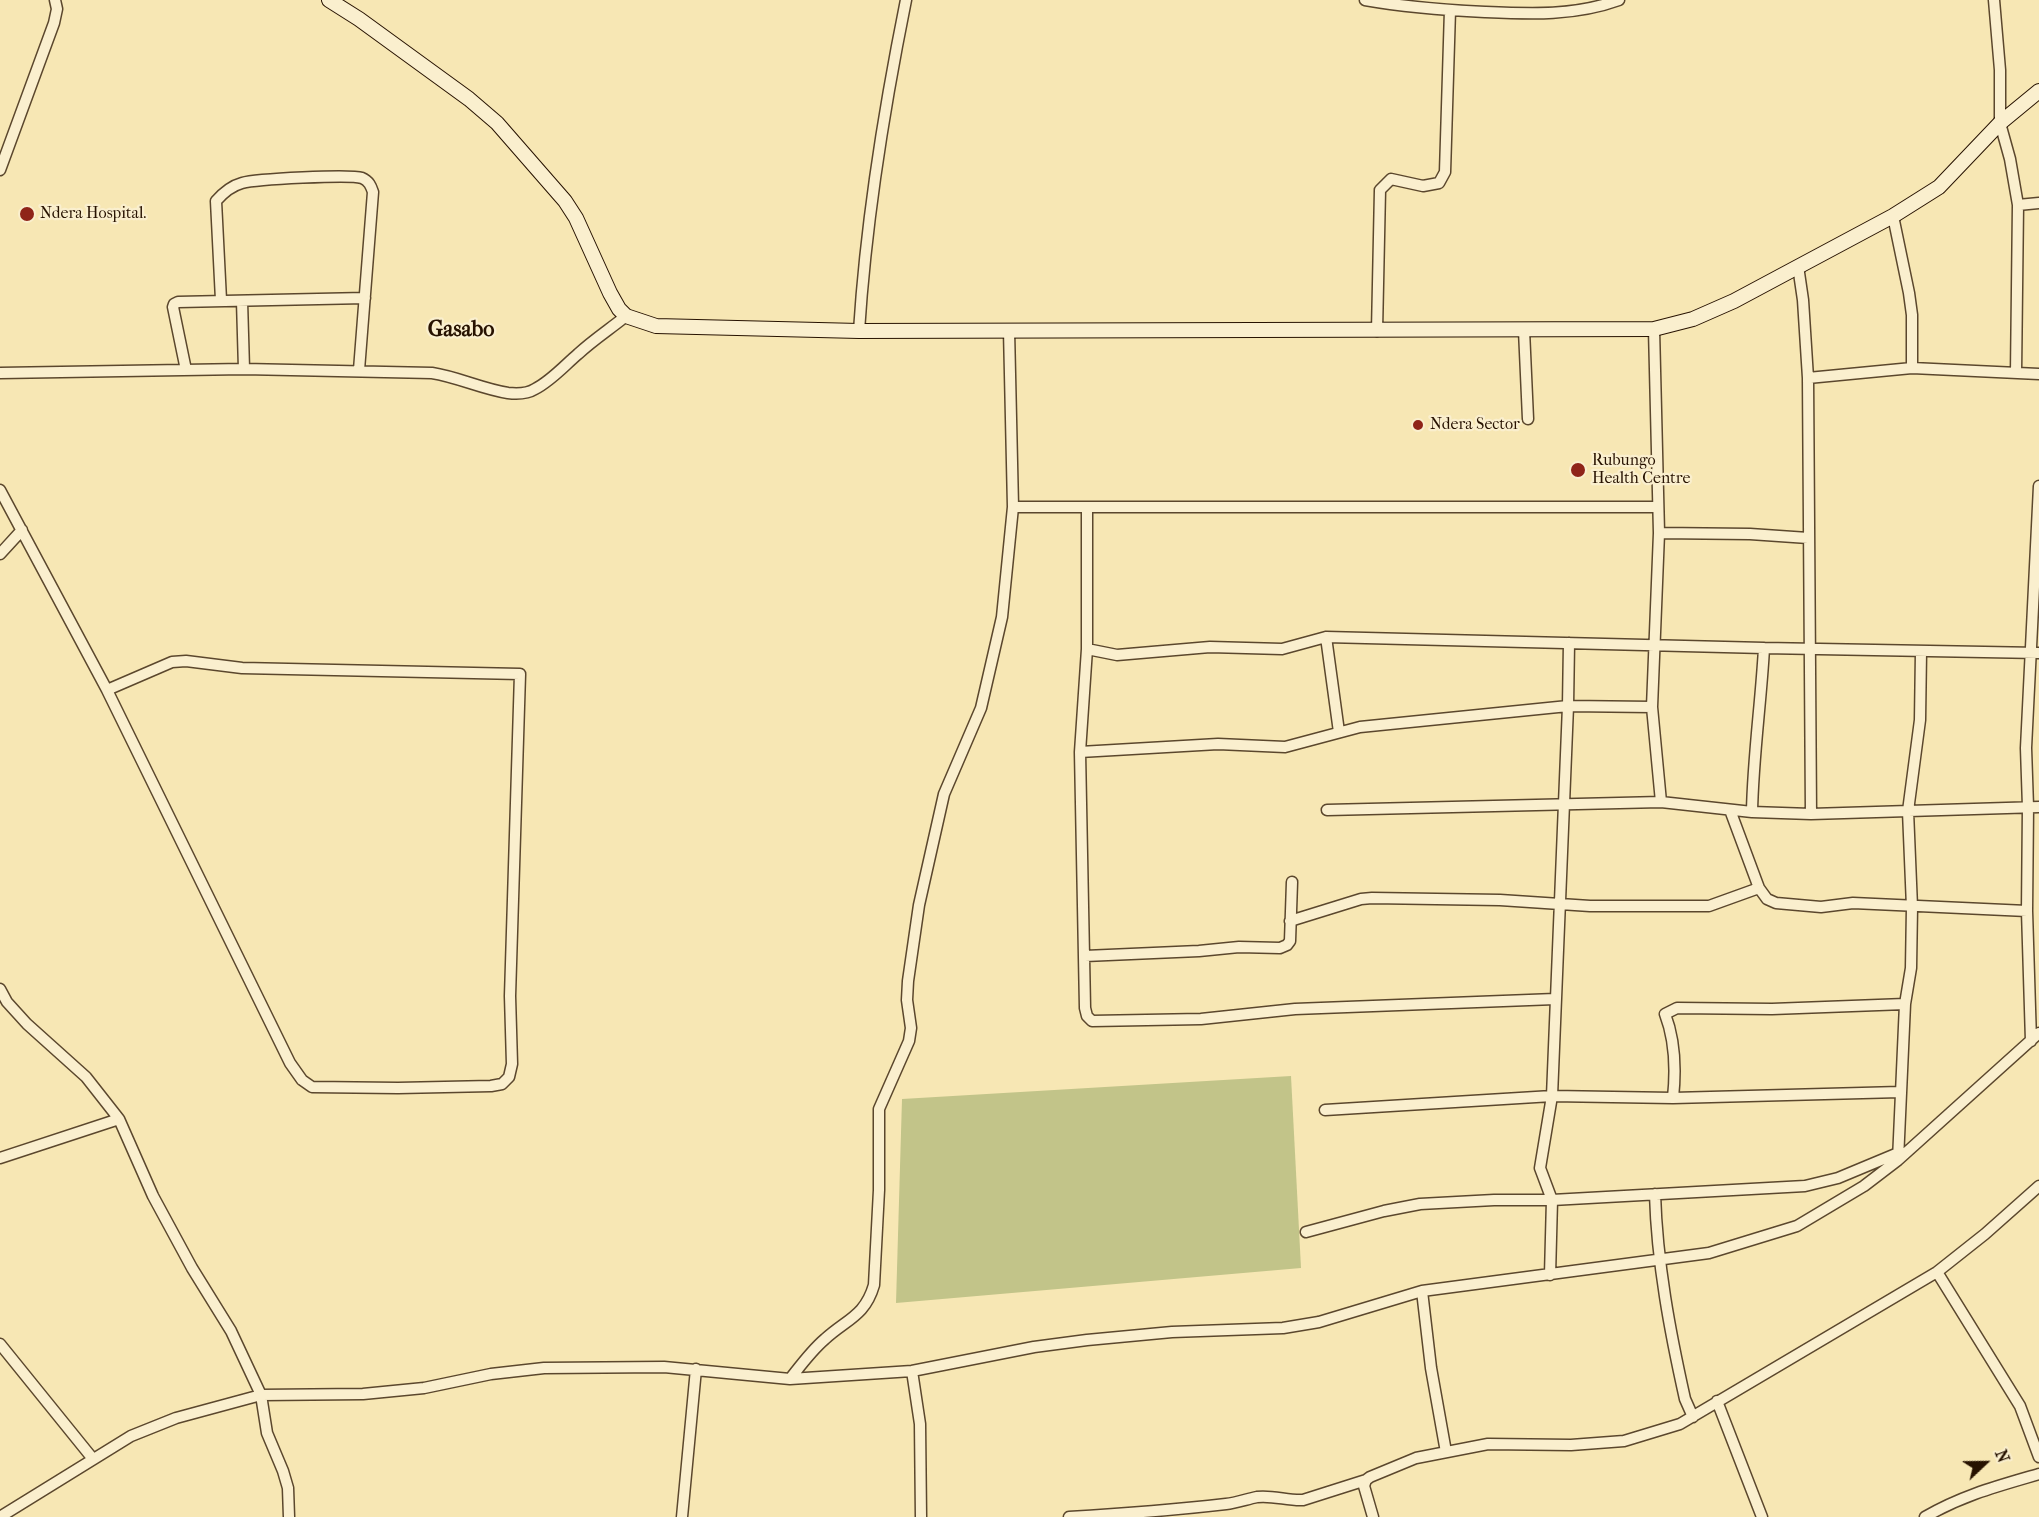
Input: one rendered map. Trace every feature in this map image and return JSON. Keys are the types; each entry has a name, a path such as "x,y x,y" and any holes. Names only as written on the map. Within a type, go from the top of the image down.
{"main road":[{"path":"329,0 359,19 469,99 496,123 565,201 581,228 619,309 626,316 656,326 859,331 1377,332 1654,329 1693,319 1734,301 1893,216 1939,187 2000,123 2039,91"}],"street":[{"path":"0,170 54,22 57,9 56,0"},
{"path":"859,331 866,238 893,61 906,0"},
{"path":"1365,0 1450,10 1542,14 1599,7 1619,0"},
{"path":"1994,0 2000,70 2000,123 2010,159 2018,205 2016,373"},
{"path":"1377,332 1380,189 1391,179 1423,186 1439,183 1445,172 1450,10"},
{"path":"221,300 216,201 223,193 243,182 336,177 362,178 370,184 373,192 359,370"},
{"path":"2018,205 2039,203"},
{"path":"1893,216 1912,315 1912,368"},
{"path":"1798,267 1803,300 1808,378 1811,814"},
{"path":"186,370 174,304 221,300 365,298"},
{"path":"242,301 244,369"},
{"path":"0,373 244,369 359,370 432,373 492,389 523,393 534,390 545,382 626,316"},
{"path":"1654,329 1659,533 1652,707 1661,802"},
{"path":"790,1378 826,1337 864,1308 874,1285 879,1190 879,1109 909,1041 912,1028 907,1000 908,981 919,905 944,794 977,719 1002,617 1013,507 1010,330"},
{"path":"1524,330 1528,419"},
{"path":"1808,378 1912,368 2039,374"},
{"path":"2031,1041 2027,911 2034,807 2026,748 2034,653 2039,486"},
{"path":"0,490 107,690 290,1063 302,1080 312,1087 409,1088 491,1086 502,1084 509,1077 512,1064 510,996 520,674 242,668 186,661 172,662 107,690"},
{"path":"1013,507 1658,507"},
{"path":"1087,507 1087,649 1080,752 1087,1016 1092,1021 1201,1019 1295,1009 1555,999"},
{"path":"0,554 22,530"},
{"path":"1659,533 1750,534 1808,538"},
{"path":"1087,649 1117,655 1210,647 1282,649 1326,637 2034,653"},
{"path":"1326,637 1338,732"},
{"path":"1550,1275 1552,1200 1540,1168 1552,1096 1569,643"},
{"path":"1752,812 1753,763 1764,648"},
{"path":"1898,1156 1905,1004 1911,968 1912,907 1908,811 1920,720 1921,651"},
{"path":"1080,752 1218,744 1285,747 1360,727 1568,706 1652,707"},
{"path":"1327,810 1661,802 1752,812 1811,814 2034,807"},
{"path":"1730,810 1759,888 1767,899 1776,903 1821,907 1853,903 2027,911"},
{"path":"1085,956 1239,947 1280,948 1290,941 1292,882"},
{"path":"1290,921 1361,899 1372,898 1500,900 1590,906 1709,906 1759,888"},
{"path":"0,989 7,1002 27,1024 86,1077 119,1119 153,1196 192,1268 231,1331 261,1395 267,1433 288,1488 289,1517"},
{"path":"1673,1098 1675,1075 1672,1042 1665,1014 1671,1010 1677,1008 1772,1010 1905,1004"},
{"path":"0,1517 131,1436 176,1418 261,1395 363,1394 424,1388 491,1374 544,1368 664,1367 790,1378 912,1371 1034,1347 1087,1340 1172,1332 1283,1328 1319,1322 1422,1291 1709,1253 1797,1226 1864,1186 2039,1032"},
{"path":"1325,1110 1552,1096 1673,1098 1900,1092"},
{"path":"0,1158 119,1119"},
{"path":"1306,1232 1420,1204 1552,1200 1805,1186 1838,1178 1898,1156"},
{"path":"1069,1517 1153,1512 1228,1504 1256,1497 1303,1500 1366,1480 1416,1458 1446,1452 1488,1444 1571,1445 1624,1441 1664,1430 1693,1417 1937,1272 2039,1186"},
{"path":"1655,1194 1659,1260 1685,1399 1693,1417"},
{"path":"1937,1272 2020,1406 2039,1457"},
{"path":"1422,1291 1431,1368 1446,1452"},
{"path":"0,1344 93,1459"},
{"path":"682,1517 696,1370"},
{"path":"912,1371 920,1424 921,1517"},
{"path":"1717,1401 1762,1517"},
{"path":"1925,1517 1950,1502 1998,1485 2039,1474"},
{"path":"1366,1480 1364,1485 1373,1517"}],"green space":[{"path":"1291,1076 1301,1268 896,1303 902,1099"}],"place":[{"name":"Ndera Hospital.","path":"27,214"},
{"name":"Ndera Sector","path":"1418,425"},
{"name":"Rubungo Health Centre","path":"1578,470"}],"district":[{"name":"Gasabo","path":"461,331"}]}
